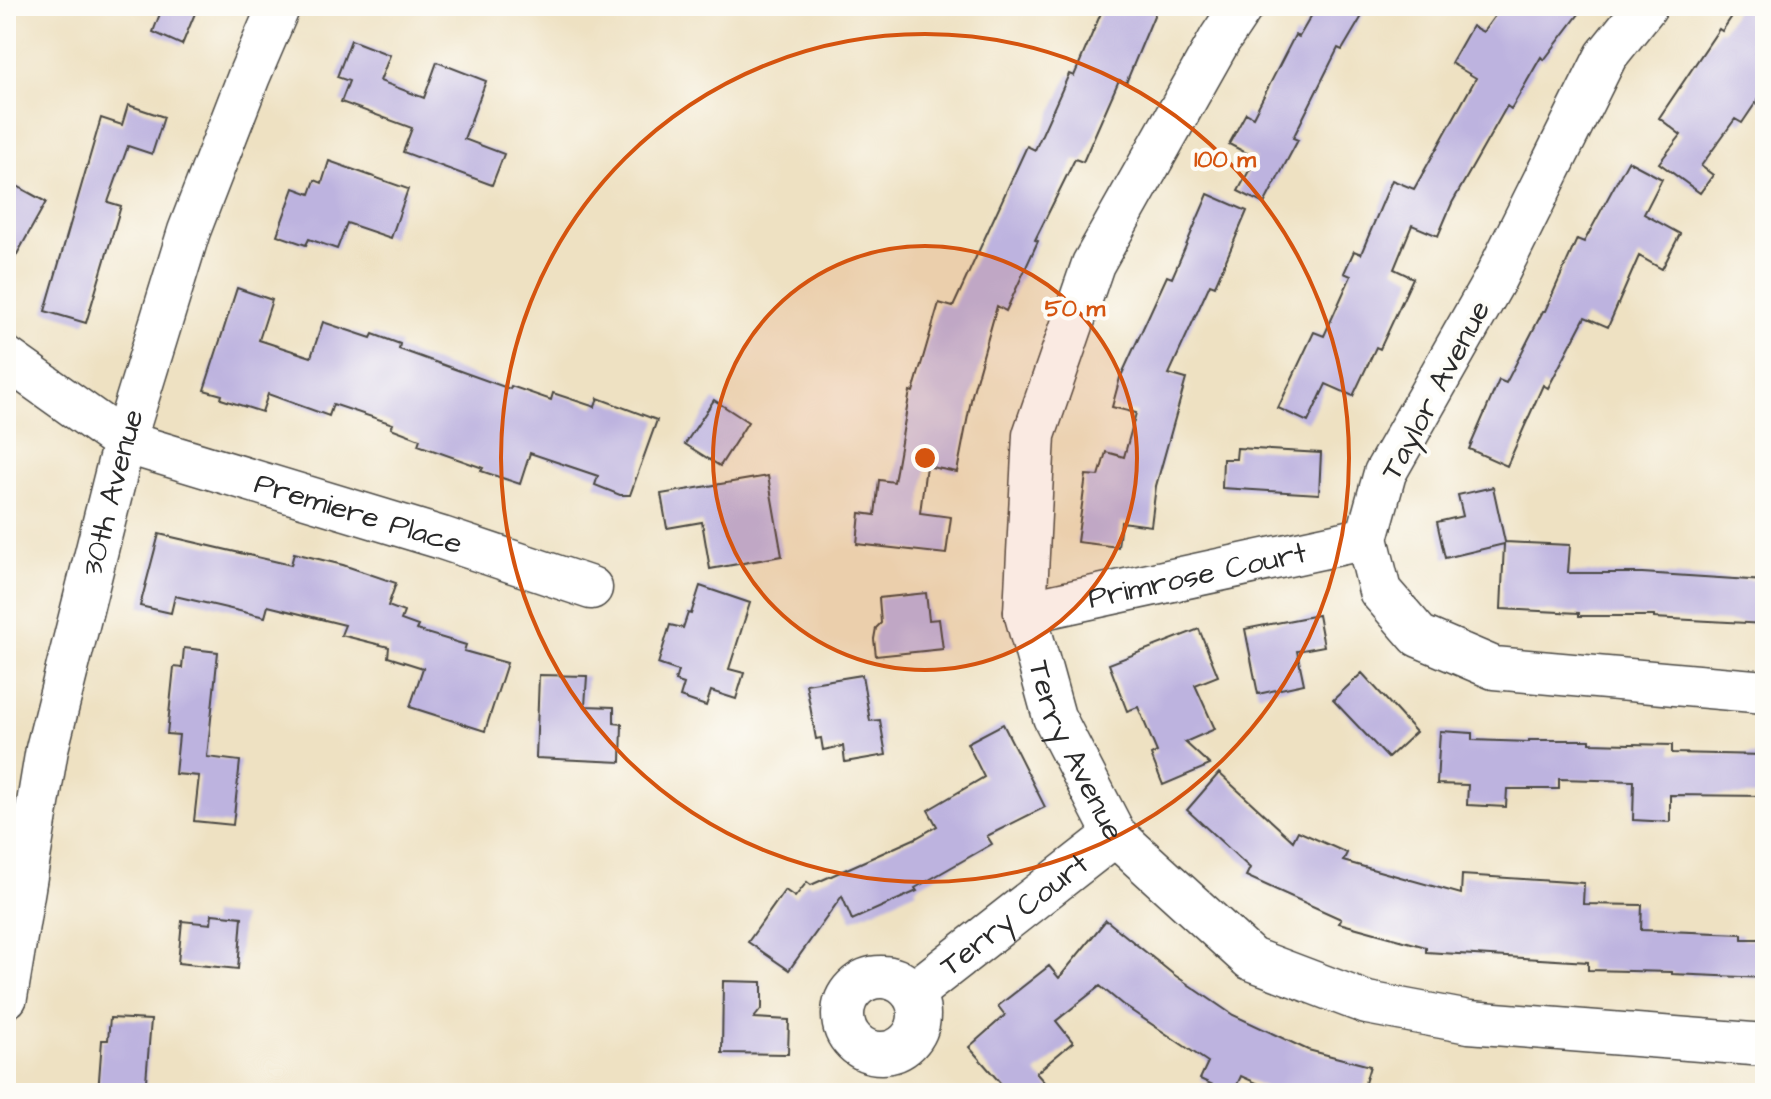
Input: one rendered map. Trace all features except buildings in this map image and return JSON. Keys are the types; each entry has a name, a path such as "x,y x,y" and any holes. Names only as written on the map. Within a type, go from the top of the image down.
{"street":[{"name":"30th Avenue","path":"6,997 47,749 124,442 189,231 279,6"},
{"name":"Terry Avenue","path":"1242,6 1220,39 1093,264 1034,435 1025,612 1054,717 1115,835 1251,959 1367,1003 1469,1022 1765,1045"},
{"name":"Taylor Avenue","path":"1646,6 1606,56 1494,281 1385,473 1367,538 1380,591 1419,636 1494,668 1765,692"},
{"name":"Premiere Place","path":"6,358 124,442 442,538 591,588"},
{"name":"Primrose Court","path":"1025,612 1367,538"},
{"name":"Terry Court","path":"913,993 1115,835"}]}
